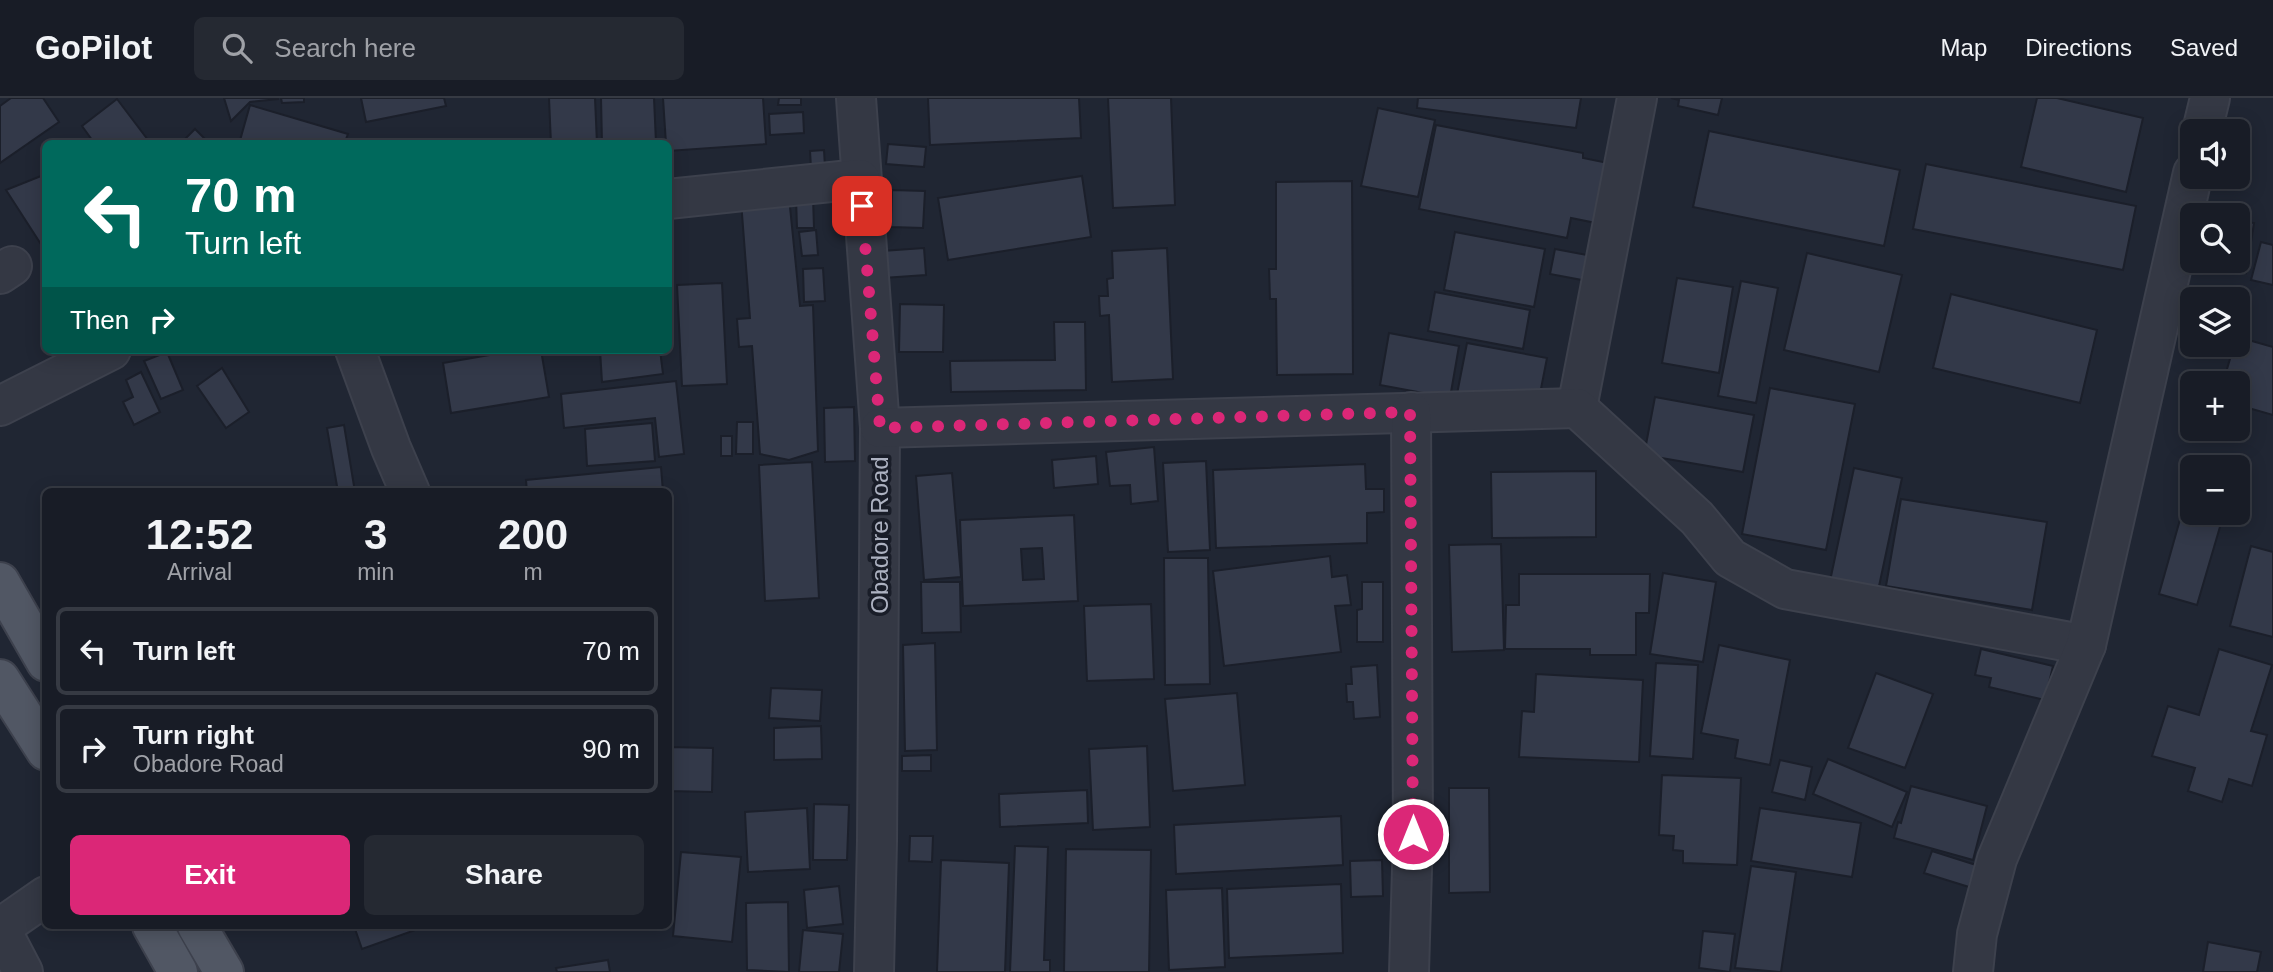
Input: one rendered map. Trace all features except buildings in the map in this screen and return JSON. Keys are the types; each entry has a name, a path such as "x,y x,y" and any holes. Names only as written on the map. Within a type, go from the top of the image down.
{"main road":[{"path":"0,582 42,655"},
{"path":"0,679 42,745"},
{"path":"154,929 178,972"},
{"path":"199,929 224,972"}],"street":[{"name":"Obadore Road","path":"856,98 880,428 874,972"},
{"path":"1577,408 1637,98"},
{"path":"2205,119 2210,98"},
{"path":"672,199 860,179"},
{"path":"1973,972 1977,934 1997,859 2086,645 2189,189"},
{"path":"0,406 103,354"},
{"path":"356,354 391,448 409,488"},
{"path":"880,428 1577,408 1697,518 1730,558 1785,589 2086,645"},
{"path":"1409,972 1413,834 1410,412"},
{"path":"23,972 0,928 42,899"}],"route":[{"path":"862,206 880,428 1410,412 1413,834"}]}
